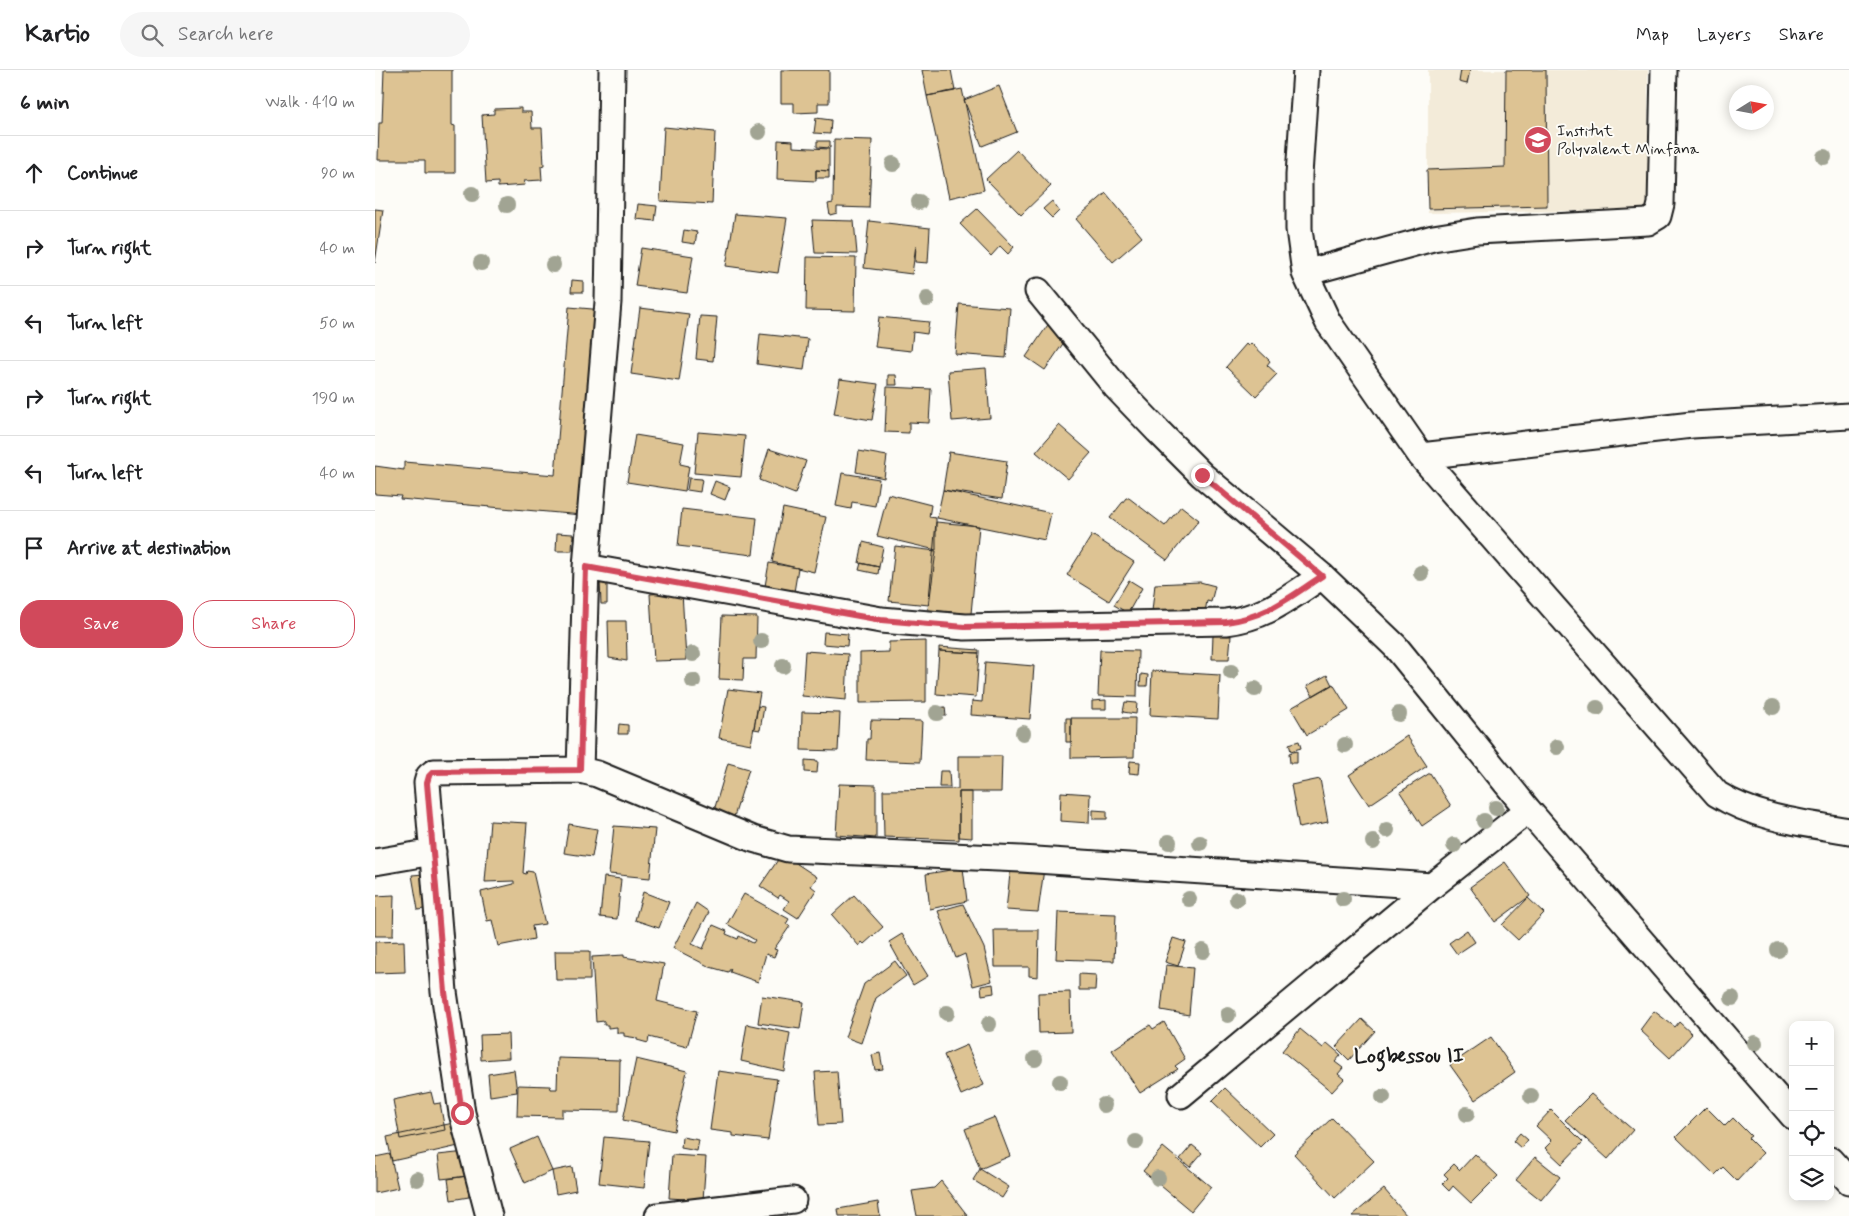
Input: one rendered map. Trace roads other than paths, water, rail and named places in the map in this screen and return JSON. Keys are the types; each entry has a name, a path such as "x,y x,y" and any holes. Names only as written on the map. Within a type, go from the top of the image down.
{"street":[{"path":"580,770 586,567 608,302 612,70"},
{"path":"1306,70 1299,220 1305,273 1328,322 1421,456 1717,794 1738,807 1763,815 1849,831"},
{"path":"1305,273 1433,238 1477,231 1648,222 1657,216 1661,204 1664,70"},
{"path":"1038,291 1116,387 1158,432 1202,475 1322,576 1395,646 1528,810 1789,1111"},
{"path":"1421,456 1692,425 1849,416"},
{"path":"586,567 881,620 965,627 1247,620 1268,612 1322,576"},
{"path":"489,1216 462,1113 445,992 427,783 429,776 433,772 580,770 597,774 753,839 788,849 1021,859 1432,886"},
{"path":"1181,1095 1432,886 1528,810"},
{"path":"375,862 433,852"},
{"path":"1834,1165 1849,1182"},
{"path":"658,1216 793,1200"}],"place":[{"name":"Institut Polyvalent Minfana","path":"1538,140"}],"district":[{"name":"Logbessou II","path":"1409,1056"}]}
